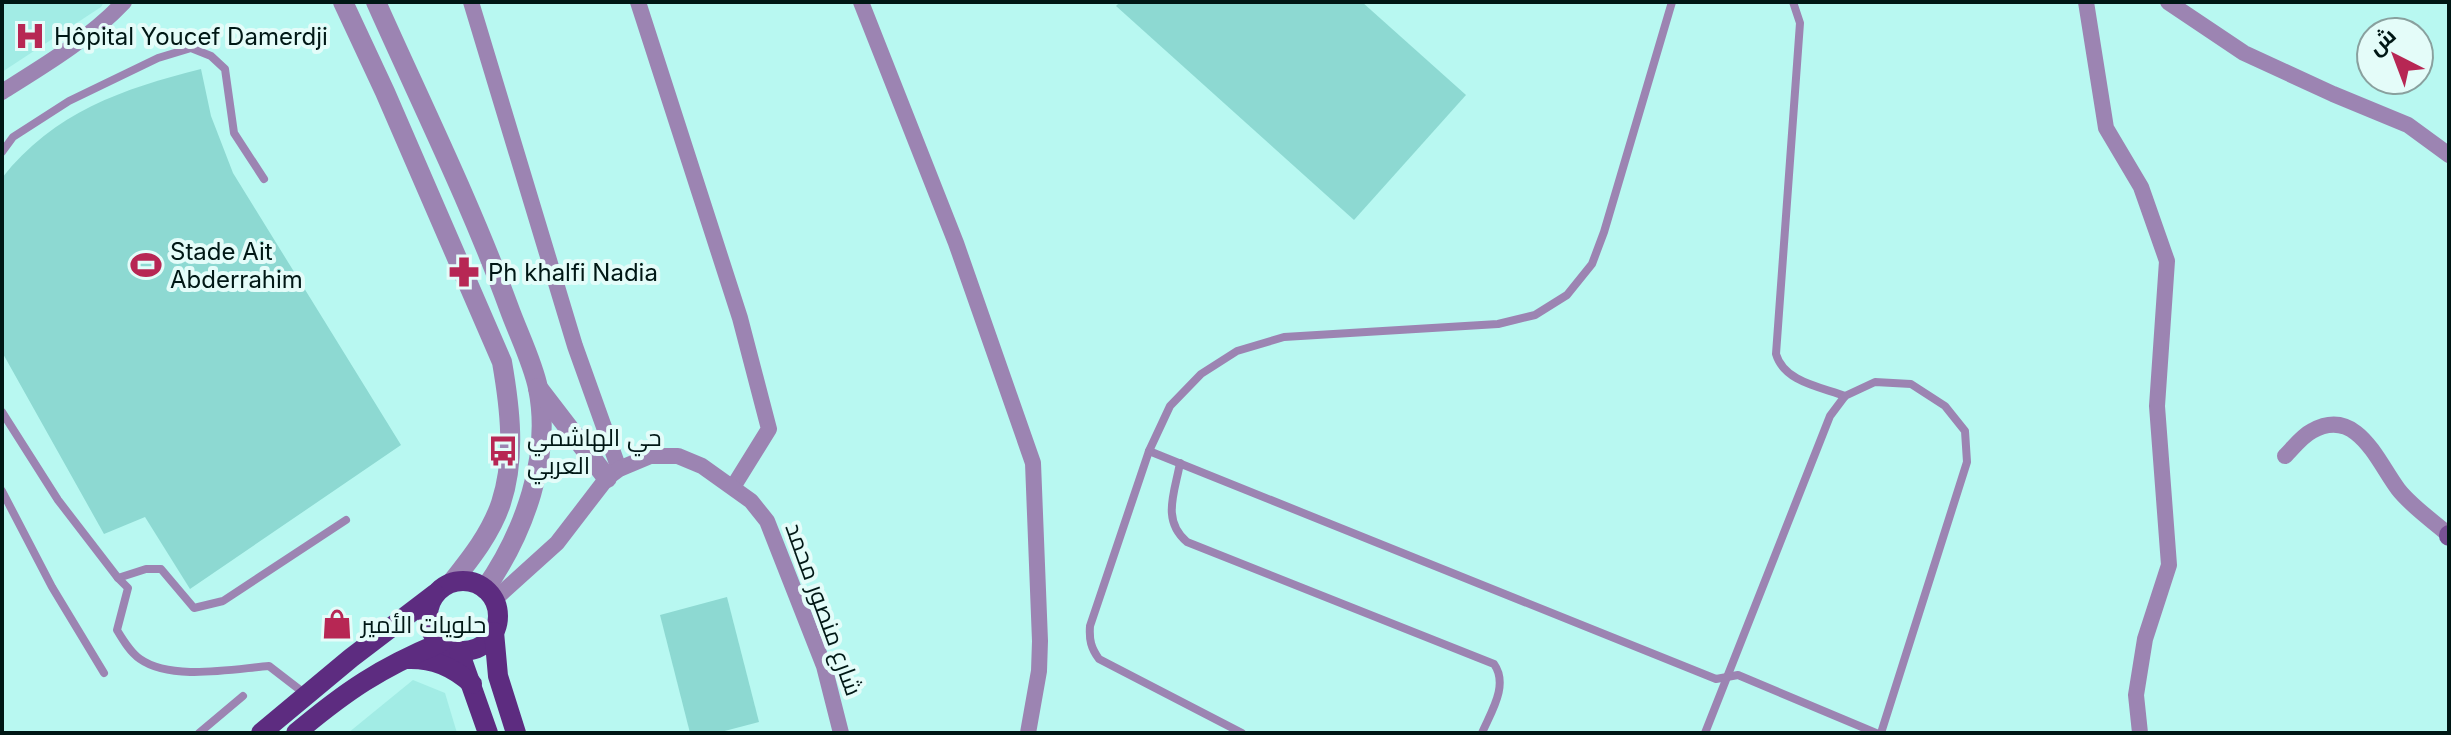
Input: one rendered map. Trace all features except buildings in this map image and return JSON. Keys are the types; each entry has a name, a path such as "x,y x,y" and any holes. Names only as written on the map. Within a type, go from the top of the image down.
{"main road":[{"path":"261,733 306,694 444,588 464,581 475,583 490,594 498,611 498,622 488,641 480,647 450,647 403,659 355,686 296,733"},
{"path":"444,588 429,604 429,627 450,647 472,684 488,733"},
{"path":"494,632 498,676 516,733"},
{"path":"403,659 441,664 472,684"}],"street":[{"path":"2,92 54,60 124,2"},
{"path":"343,2 502,362 510,406 508,469 501,504 477,551 444,588"},
{"path":"378,2 492,262 538,388 538,466 529,500 490,594"},
{"path":"471,2 613,473"},
{"path":"638,2 740,318 769,429 733,487"},
{"path":"861,2 956,243 1033,463 1040,641 1039,671 1028,733"},
{"path":"2086,2 2106,128 2141,187 2167,261 2157,406 2169,565 2145,639 2136,695 2140,733"},
{"path":"2168,2 2244,53 2408,125 2449,155"},
{"path":"538,388 613,473"},
{"path":"2285,456 2311,431 2330,424 2351,427 2372,448 2400,492 2449,535"},
{"name":"شارع منصور محمد","path":"613,473 650,456 678,456 702,466 751,501 767,521 824,666 841,733"},
{"path":"490,594 557,543 613,473"}],"lane":[{"path":"1242,733 1099,659 1092,649 1089,636 1149,451 1170,406 1201,374 1237,351 1284,337 1498,324 1535,315 1567,295 1592,264 1604,232 1672,2"},
{"path":"1793,2 1800,23 1776,354 1778,362 1793,377 1845,396"},
{"path":"2,152 13,137 69,101 158,58 191,48 211,56 225,69 234,133 264,179"},
{"path":"1149,451 1716,679 1728,676 1738,675 1878,733 1967,462 1965,431 1945,406 1911,384 1875,382 1845,396 1830,416 1728,676 1705,733"},
{"path":"2,412 58,500 128,588 117,630 138,659 159,668 199,671 269,666 306,694"},
{"path":"1180,463 1171,516 1177,534 1187,542 1494,664 1499,671 1501,686 1482,733"},
{"path":"2,491 52,587 104,673"},
{"path":"118,578 146,569 161,569 194,608 223,601 346,520"},
{"path":"199,733 243,696"}],"shaded area":[{"name":"Hôpital Youcef Damerdji","path":"2,2 104,2 101,7 2,72"},
{"path":"1120,2 1362,2 1466,95 1354,220 1116,6"},
{"name":"Stade Ait Abderrahim","path":"201,69 211,116 233,173 401,445 190,589 145,517 104,534 2,352 2,178 44,136 91,106 144,85"},
{"path":"727,597 759,722 717,733 690,733 660,615"},
{"path":"413,680 445,693 457,733 348,733"}],"place":[{"name":"Hôpital Youcef Damerdji","path":"30,36"},
{"name":"Stade Ait Abderrahim","path":"146,265"},
{"name":"Ph khalfi Nadia","path":"464,272"},
{"name":"حي الهاشمي العربي","path":"503,451"},
{"name":"حلويات الأمير","path":"337,624"}]}
